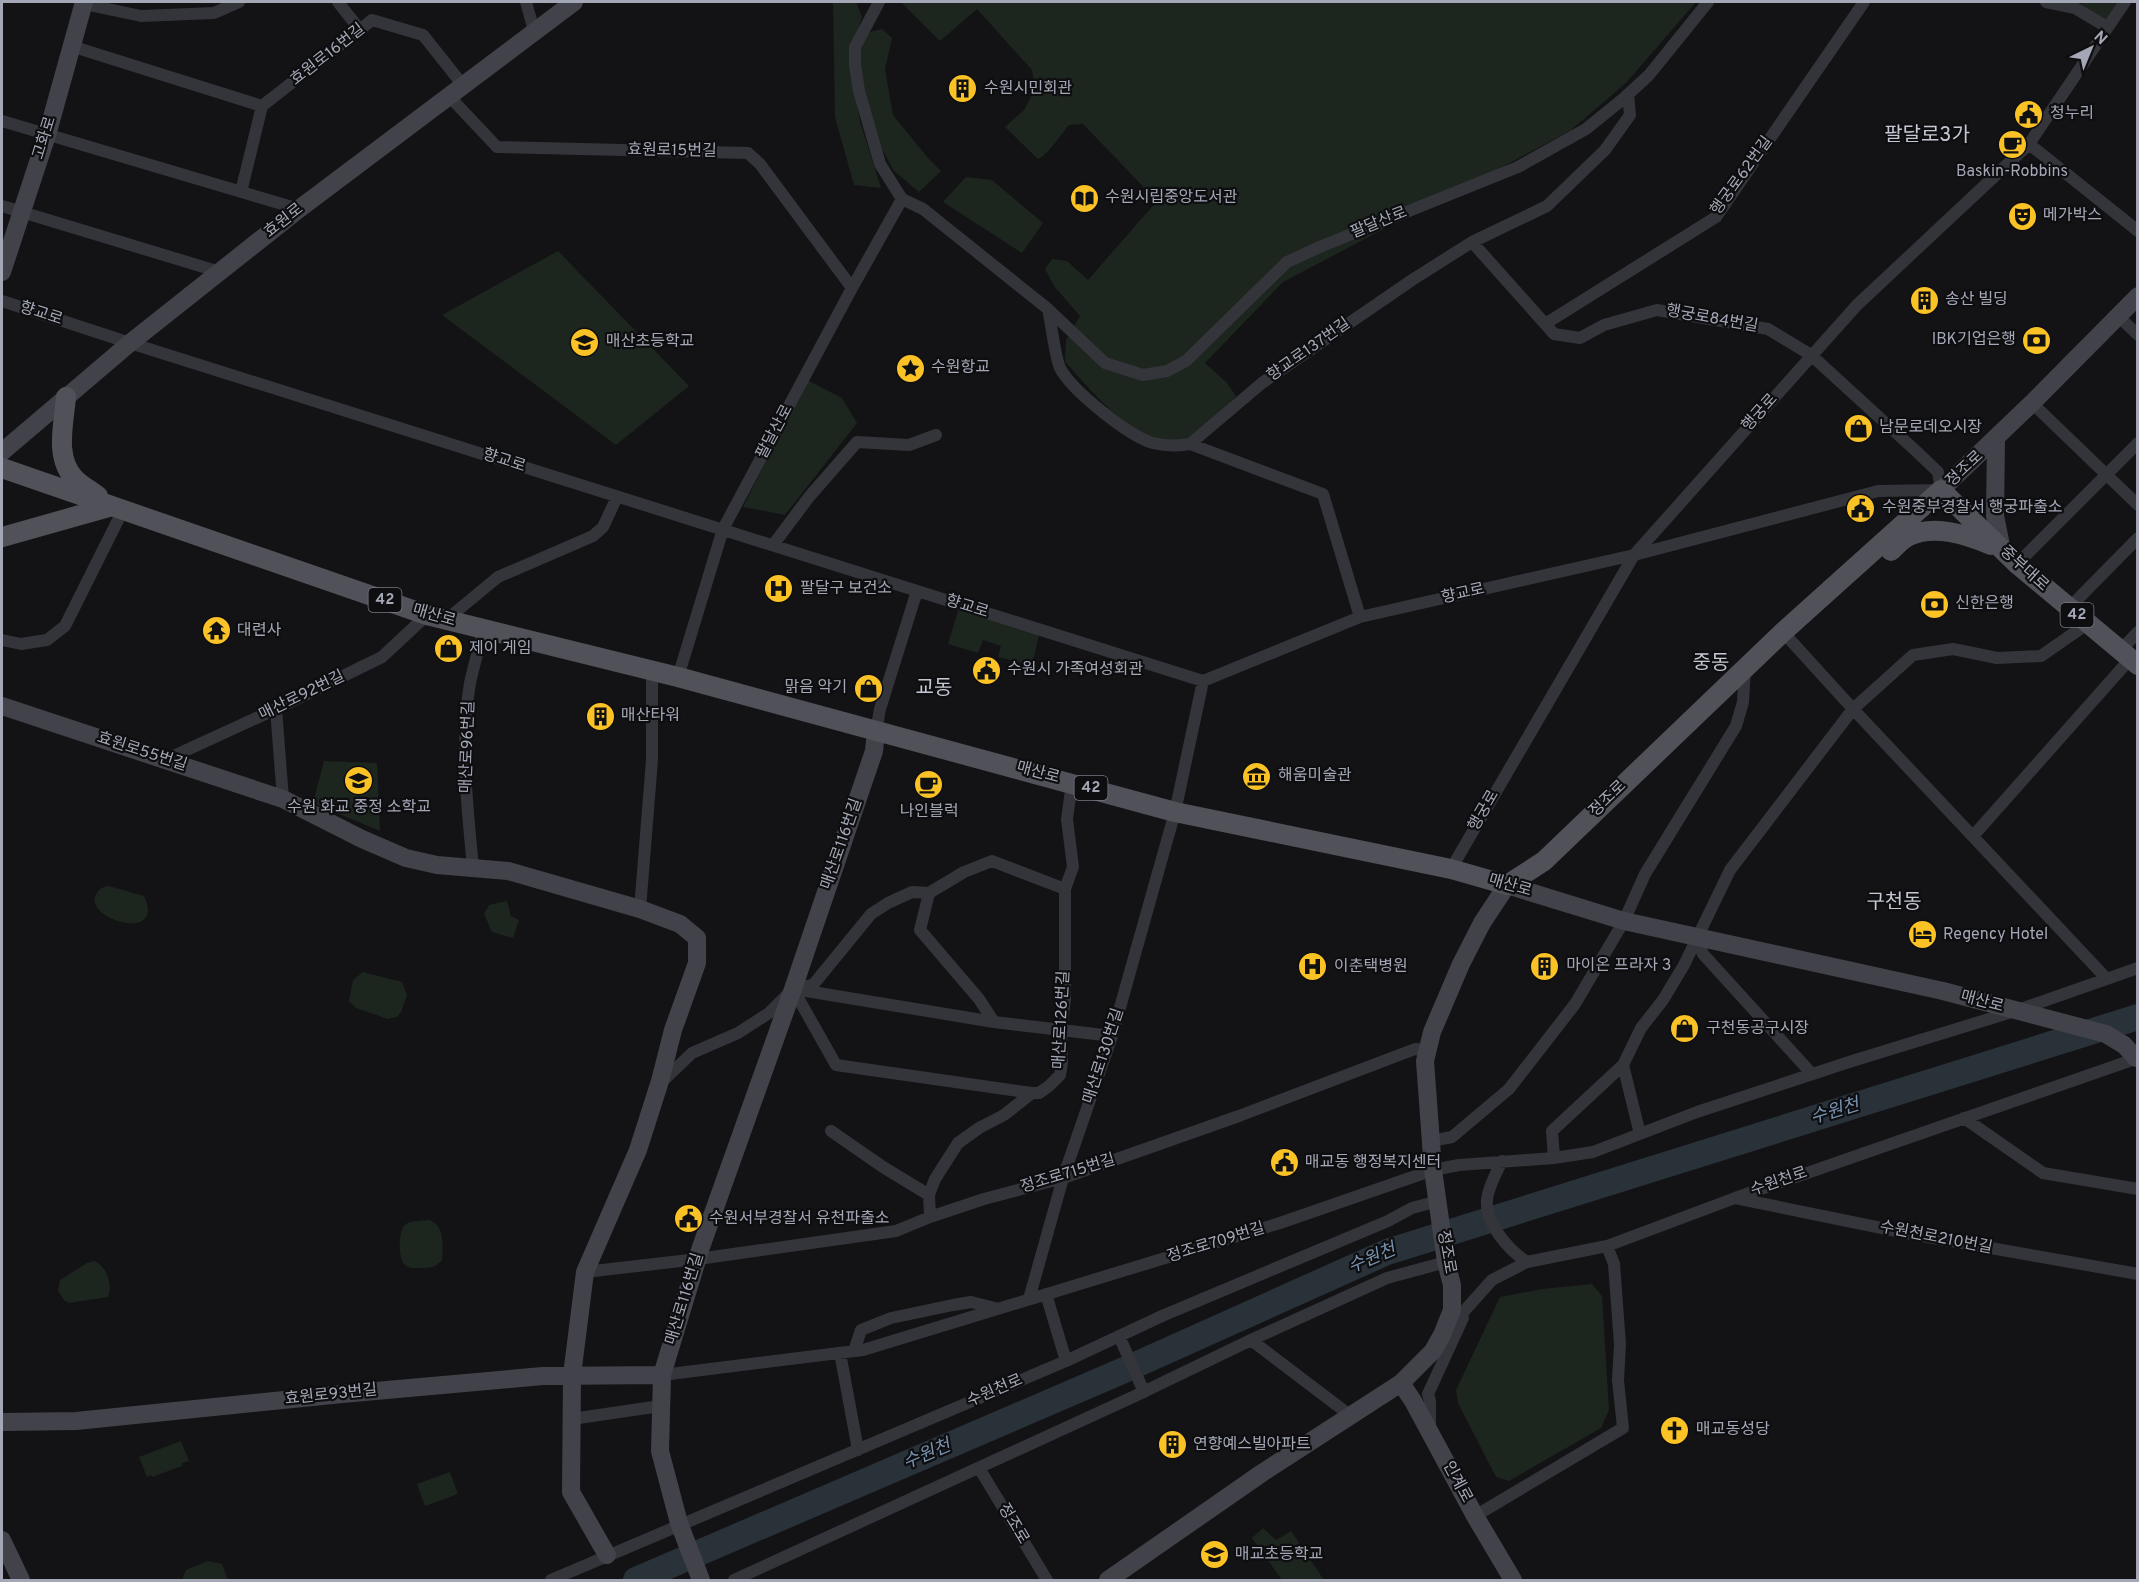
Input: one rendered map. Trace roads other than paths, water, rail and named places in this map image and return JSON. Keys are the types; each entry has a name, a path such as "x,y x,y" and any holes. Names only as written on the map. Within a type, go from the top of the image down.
{"main road":[{"path":"66,397 62,444 65,464 74,478 117,508"},
{"name":"매산로","path":"2,468 427,615 678,677 1175,812 1451,869 1507,885"},
{"name":"중부대로","path":"1941,490 2017,564 2129,658"},
{"name":"정조로","path":"1507,885 1545,861 1783,632 1941,490"},
{"path":"2,537 117,508"},
{"path":"1857,566 1880,561 1910,536 1924,533 1956,532 2002,550"}],"street":[{"path":"84,3 141,16 214,13 239,2"},
{"path":"338,2 360,30"},
{"path":"526,2 534,31"},
{"name":"효원로","path":"2,452 130,343 299,209 574,2"},
{"name":"팔달산로","path":"879,2 855,47 855,65 859,91 880,164 902,199 923,209 1048,309 1105,363 1143,375 1167,371 1186,361 1287,262 1518,167 1586,129 1648,75 1708,2"},
{"name":"행궁로62번길","path":"1545,324 1716,217 1864,2"},
{"path":"2046,2 2076,5 2107,27"},
{"name":"행궁로","path":"1451,869 1634,555 1857,305 2029,144 2125,2"},
{"name":"고화로","path":"2,272 47,135 84,3"},
{"name":"효원로16번길","path":"262,106 372,20 423,35 455,90"},
{"path":"71,46 262,106 241,192"},
{"name":"효원로15번길","path":"455,90 497,147 748,153 760,164 852,288"},
{"name":"향교로137번길","path":"1190,444 1278,371 1412,280 1472,242 1546,206 1605,150 1630,115 1628,94"},
{"path":"2,121 299,209"},
{"path":"2029,144 2138,231"},
{"name":"팔달산로","path":"678,677 723,529 902,199"},
{"path":"2,206 220,272"},
{"name":"행궁로84번길","path":"1472,242 1554,334 1580,338 1604,326 1657,310 1768,329 1811,355 1938,472 1941,490"},
{"name":"정조로","path":"1941,490 1996,439 2138,296"},
{"name":"향교로","path":"2,301 1203,681 1360,617 1634,555 1878,491 1941,490"},
{"path":"1048,309 1060,367 1076,388 1123,427 1152,442 1178,446 1190,444 1323,494 1360,617"},
{"path":"2118,316 2138,335"},
{"path":"2032,403 2138,505"},
{"path":"772,545 809,496 857,442 909,445 936,435"},
{"path":"1996,439 1995,516 2002,550"},
{"path":"2017,564 2138,443"},
{"path":"447,620 498,577 592,536 603,527 617,496"},
{"path":"2,640 21,644 47,640 65,626 117,508"},
{"path":"2069,608 2138,538"},
{"path":"876,731 880,709 917,591"},
{"name":"매산로92번길","path":"165,760 381,657 427,615"},
{"path":"1554,1158 1552,1131 1623,1065 1641,1028 1663,1000 1684,965 1730,870 1853,709 1913,655 1953,649 1996,658 2042,656 2087,624"},
{"name":"매산로96번길","path":"473,867 466,798 466,739 470,683 484,629"},
{"path":"1783,632 2106,978"},
{"path":"1974,835 2129,658 2138,632"},
{"path":"1431,1140 1452,1137 1509,1089 1575,1004 1624,921 1645,874 1736,726 1743,702 1745,668"},
{"path":"640,909 652,760 652,671"},
{"name":"매산로130번길","path":"1029,1299 1063,1178 1112,1036 1175,812 1203,681"},
{"name":"효원로55번길","path":"2,706 283,799"},
{"path":"276,709 283,799 362,840 406,858 437,865 508,871 640,909 680,924 697,938 697,963 668,1045 660,1081 638,1150 585,1272 572,1375 570,1492 607,1556"},
{"name":"매산로116번길","path":"701,1581 682,1529 660,1451 662,1375 698,1259 874,751 876,731"},
{"name":"매산로126번길","path":"929,1195 935,1179 958,1143 1004,1115 1032,1093 1039,1093 1060,1075 1061,1030 1065,999 1065,889 1073,867 1067,819 1072,783"},
{"path":"994,1022 980,999 920,930 929,894 964,872 992,861 1065,889"},
{"name":"정조로","path":"1108,1581 1262,1473 1401,1383 1433,1352 1452,1310 1452,1285 1433,1170 1425,1061 1432,1032 1461,964 1482,923 1507,885"},
{"name":"매산로","path":"1507,885 1624,921 1943,991 2106,1034 2133,1054"},
{"name":"매산로116번길","path":"660,1081 692,1053 738,1033 769,1012 793,989 813,985 871,914 912,892 929,894"},
{"path":"1696,937 1703,954 1812,1074"},
{"path":"1433,1170 1459,1165 1554,1158 1593,1152 1697,1112 1812,1074 2020,1012 2106,978 2138,968"},
{"path":"793,989 994,1022 1112,1036"},
{"path":"793,989 836,1065 1032,1093"},
{"name":"정조로715번길","path":"585,1272 698,1259 896,1231 984,1199 1063,1178 1285,1100 1415,1049 1427,1050"},
{"name":"수원천로","path":"1442,1335 1492,1280 1527,1262 1607,1246 1735,1198 1964,1118 2133,1054"},
{"path":"1623,1065 1640,1134"},
{"path":"1964,1118 2043,1173 2138,1189"},
{"path":"831,1131 929,1195 930,1217"},
{"path":"1502,1161 1487,1201 1490,1216 1496,1231 1506,1245 1527,1262"},
{"name":"정조로709번길","path":"662,1375 863,1350 1280,1223 1433,1170"},
{"name":"수원천로210번길","path":"1735,1198 1911,1234 2138,1274"},
{"name":"수원천로","path":"552,1581 607,1556 682,1529 1119,1336 1388,1221 1412,1208 1438,1204"},
{"path":"1475,1516 1623,1428 1618,1380 1620,1344 1614,1264 1607,1246"},
{"path":"734,1581 1144,1392 1251,1340 1388,1278 1446,1258"},
{"path":"1046,1294 1066,1361"},
{"name":"정조로709번길","path":"854,1351 861,1330 891,1318 971,1302 996,1308"},
{"path":"1429,1432 1430,1401 1428,1394 1469,1306"},
{"path":"1119,1336 1144,1392"},
{"path":"1251,1340 1351,1416"},
{"path":"840,1353 858,1450"},
{"name":"효원로93번길","path":"2,1422 76,1421 342,1394 572,1375 662,1375"},
{"name":"인계로","path":"1401,1383 1513,1581"},
{"path":"572,1419 660,1406"},
{"name":"정조로","path":"980,1468 1047,1581"},
{"path":"3,1545 21,1581"}],"waterway":[{"name":"수원천","path":"636,1580 1122,1371 1387,1252 2138,1017"}],"place":[{"name":"수원시민회관","path":"963,89"},
{"name":"청누리","path":"2029,114"},
{"name":"Baskin-Robbins","path":"2012,144"},
{"name":"수원시립중앙도서관","path":"1084,198"},
{"name":"메가박스","path":"2022,216"},
{"name":"송산 빌딩","path":"1924,300"},
{"name":"IBK기업은행","path":"2037,340"},
{"name":"매산초등학교","path":"585,342"},
{"name":"수원항교","path":"910,368"},
{"name":"남문로데오시장","path":"1858,428"},
{"name":"수원중부경찰서 행궁파출소","path":"1861,508"},
{"name":"팔달구 보건소","path":"779,589"},
{"name":"신한은행","path":"1934,604"},
{"name":"대련사","path":"216,631"},
{"name":"제이 게임","path":"448,649"},
{"name":"수원시 가족여성회관","path":"986,670"},
{"name":"맑음 악기","path":"868,688"},
{"name":"매산타워","path":"600,716"},
{"name":"해움미술관","path":"1257,776"},
{"name":"수원 화교 중정 소학교","path":"359,780"},
{"name":"나인블럭","path":"929,784"},
{"name":"Regency Hotel","path":"1922,935"},
{"name":"마이온 프라자 3","path":"1545,966"},
{"name":"이춘택병원","path":"1313,967"},
{"name":"구천동공구시장","path":"1685,1029"},
{"name":"매교동 행정복지센터","path":"1284,1163"},
{"name":"수원서부경찰서 유천파출소","path":"688,1219"},
{"name":"매교동성당","path":"1675,1430"},
{"name":"연향예스빌아파트","path":"1172,1445"},
{"name":"매교초등학교","path":"1214,1555"}],"district":[{"name":"팔달로3가","path":"1927,136"},
{"name":"중동","path":"1711,664"},
{"name":"교동","path":"934,689"},
{"name":"구천동","path":"1894,903"}]}
